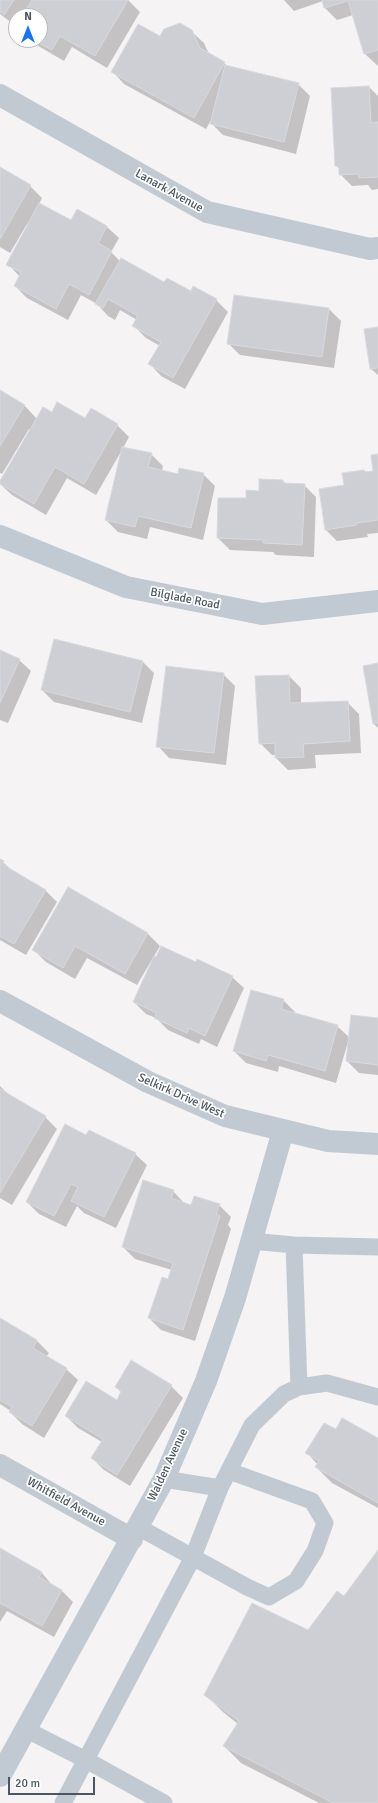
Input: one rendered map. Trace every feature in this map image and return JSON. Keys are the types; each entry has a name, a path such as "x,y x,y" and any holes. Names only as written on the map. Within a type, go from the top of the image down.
{"street":[{"name":"Lanark Avenue","path":"0,95 207,212 370,249 378,248"},
{"name":"Bilglade Road","path":"0,536 126,587 262,614 378,601"},
{"name":"Selkirk Drive West","path":"0,1000 148,1082 225,1116 328,1141 378,1144"},
{"name":"Walden Avenue","path":"0,1776 27,1730 164,1479 206,1381 235,1298 283,1131"},
{"name":"Whitfield Avenue","path":"0,1465 135,1533"}],"lane":[{"path":"251,1241 294,1245 378,1247"},
{"path":"294,1245 299,1386"},
{"path":"63,1803 193,1557 220,1488 252,1425 284,1394 299,1386 327,1383 378,1398"},
{"path":"135,1533 193,1557 247,1587 269,1597 296,1581 315,1551 325,1523 312,1500 229,1471"},
{"path":"164,1479 220,1488"},
{"path":"27,1730 86,1760 164,1803"}],"building":[{"path":"0,0 14,0 4,15 0,12"},
{"path":"32,0 128,0 95,56 60,36 52,50 48,48 48,8 27,8"},
{"path":"322,0 378,0 378,50 364,54 348,1 324,8"},
{"path":"180,23 192,30 200,48 225,62 194,118 111,72 138,24 160,36 164,29"},
{"path":"225,65 299,83 284,142 210,124"},
{"path":"369,86 371,123 378,122 378,177 359,178 359,174 339,175 339,166 335,166 331,88"},
{"path":"0,167 31,185 0,239"},
{"path":"39,203 71,220 77,209 107,226 98,243 112,251 89,295 69,284 56,309 14,286 21,272 6,265"},
{"path":"121,258 164,282 167,278 191,291 193,286 217,299 173,378 148,364 161,342 132,326 138,316 108,299 103,308 95,304"},
{"path":"234,295 329,308 322,357 227,344"},
{"path":"378,327 378,368 370,369 364,329"},
{"path":"0,390 25,405 0,446"},
{"path":"57,402 85,418 91,408 118,424 84,484 55,467 34,504 0,484 0,481 43,407 52,412"},
{"path":"122,447 152,453 148,467 178,474 179,468 204,473 191,528 138,516 135,527 105,520"},
{"path":"378,454 378,520 325,530 319,489 344,485 342,473 364,470 365,472 373,471 371,455"},
{"path":"259,479 283,480 283,483 305,484 302,545 263,543 263,540 217,538 218,498 246,498 246,490 259,491"},
{"path":"54,639 143,661 130,712 41,690"},
{"path":"0,650 20,659 0,703"},
{"path":"378,663 378,723 373,724 363,666"},
{"path":"166,666 224,673 214,753 156,747"},
{"path":"289,675 290,703 348,701 350,741 303,744 304,757 275,758 275,743 259,744 255,676"},
{"path":"0,859 4,861 2,864 46,890 14,944 0,936"},
{"path":"68,887 148,933 125,974 75,946 63,968 32,950"},
{"path":"161,946 196,962 197,959 233,976 205,1036 189,1028 187,1033 154,1018 157,1013 133,1002 154,956 156,957"},
{"path":"251,990 284,999 281,1009 338,1025 325,1071 268,1055 266,1061 233,1051"},
{"path":"351,1015 378,1018 378,1065 346,1061"},
{"path":"0,1089 46,1116 0,1193"},
{"path":"65,1124 86,1135 89,1130 136,1153 104,1217 71,1201 78,1187 71,1184 54,1216 26,1202"},
{"path":"143,1180 174,1190 171,1198 191,1205 194,1196 220,1204 216,1214 220,1216 183,1330 148,1318 162,1277 168,1279 173,1263 122,1247"},
{"path":"0,1318 37,1340 33,1348 67,1368 32,1426 9,1412 12,1407 0,1400"},
{"path":"131,1360 172,1385 117,1475 91,1458 103,1439 65,1416 86,1381 117,1400 121,1391 115,1387"},
{"path":"342,1418 378,1438 378,1503 315,1467 319,1461 305,1453 324,1423 336,1429"},
{"path":"0,1548 42,1572 39,1577 62,1590 42,1626 0,1603"},
{"path":"378,1550 378,1803 333,1803 223,1746 239,1721 204,1695 252,1603 308,1630 337,1591 344,1596"}]}
